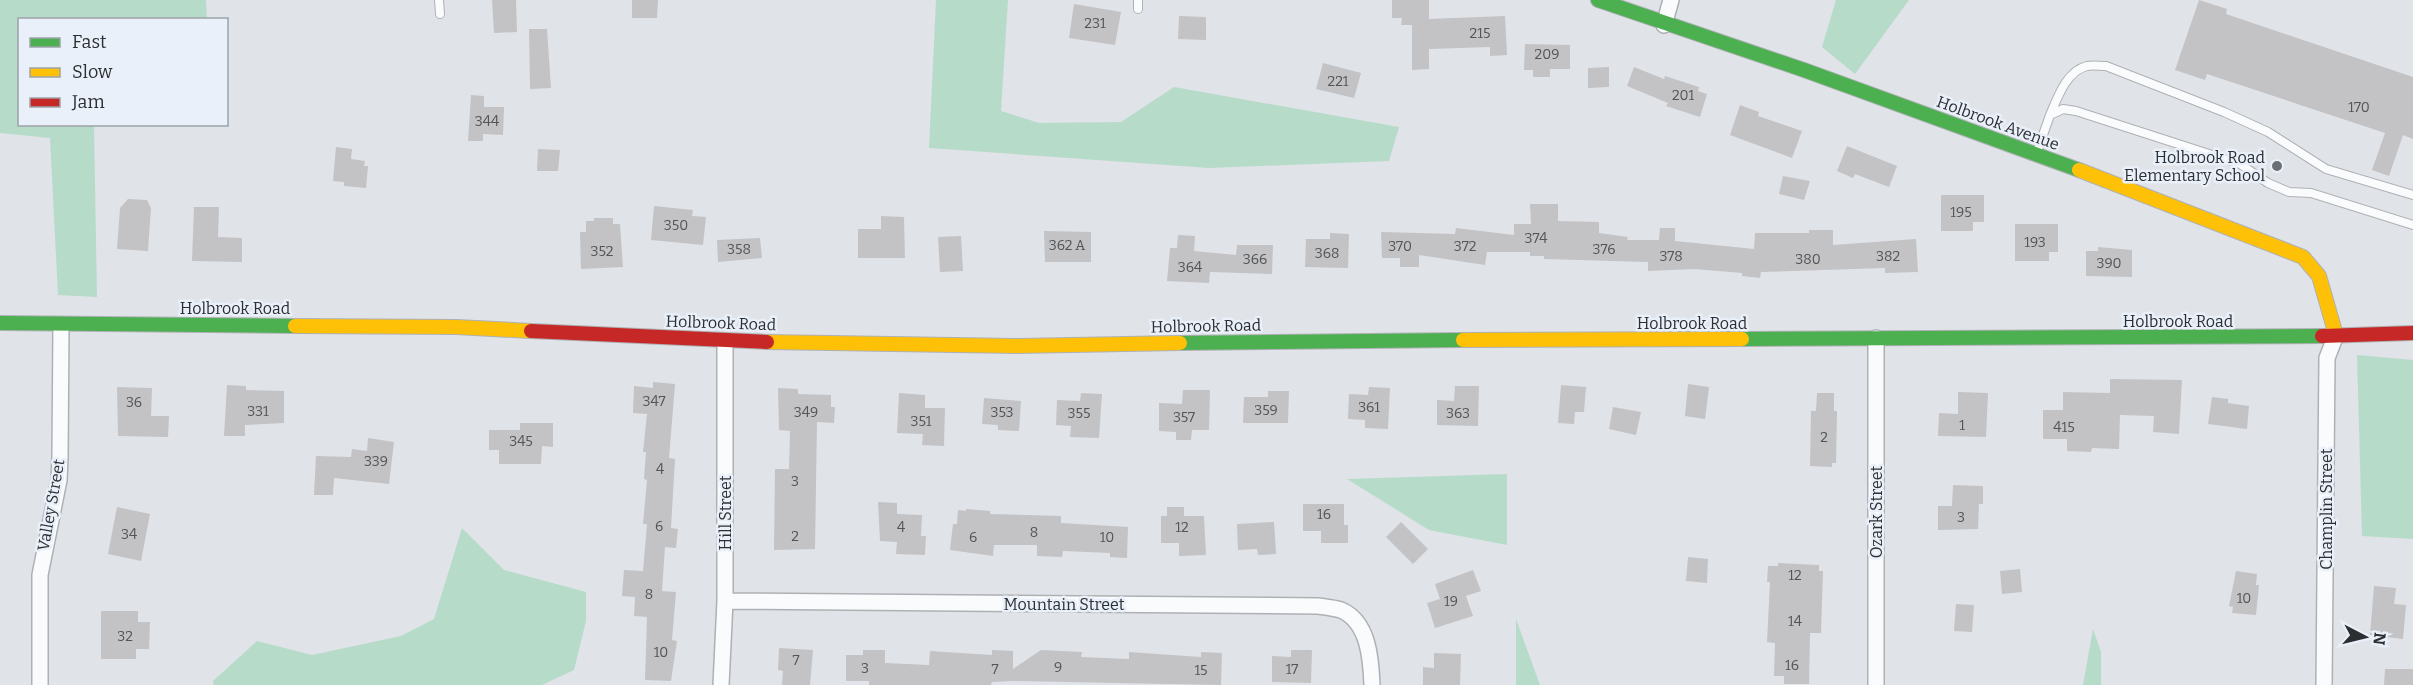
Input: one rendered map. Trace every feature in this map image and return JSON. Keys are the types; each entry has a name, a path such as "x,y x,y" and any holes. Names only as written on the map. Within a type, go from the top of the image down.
{"street":[{"name":"Holbrook Avenue","path":"1598,0 1664,25 1802,69 2303,257 2319,276 2336,335"},
{"path":"1664,25 1671,0"},
{"name":"Holbrook Road","path":"0,323 446,327 725,341 1017,346 1350,340 1876,339 2413,333"},
{"name":"Valley Street","path":"40,685 42,552 58,480 60,457 61,325"},
{"name":"Champlin Street","path":"2324,685 2327,358 2336,335"},
{"name":"Ozark Street","path":"1876,339 1876,685"},
{"name":"Hill Street","path":"721,685 725,601 725,341"},
{"name":"Mountain Street","path":"725,601 1318,606 1342,611 1358,624 1368,645 1372,685"}],"lane":[{"path":"439,0 440,14"},
{"path":"1138,0 1138,9"},
{"path":"2036,155 2061,88 2085,66 2106,66 2224,112 2268,132 2326,169 2413,195"},
{"path":"2050,115 2063,109 2076,111 2240,164 2268,183 2289,192 2312,193 2413,225"}],"green space":[{"path":"0,0 206,0 207,18 18,18 18,126 94,126 97,297 58,295 50,138 0,133"},
{"path":"936,0 1008,0 1001,111 1039,123 1121,122 1174,87 1399,127 1389,161 1209,168 929,148"},
{"path":"1836,0 1909,0 1855,74 1822,47"},
{"path":"2357,355 2413,360 2413,539 2362,536"},
{"path":"1507,474 1507,545 1429,530 1347,479"},
{"path":"462,528 504,570 586,592 586,621 574,670 542,685 214,685 213,681 257,641 312,655 401,636 434,619"},
{"path":"1516,619 1540,685 1516,685"},
{"path":"2093,629 2101,652 2101,685 2083,685"}],"building":[{"path":"492,0 516,0 517,32 494,33"},
{"path":"632,0 658,0 657,18 632,18"},
{"path":"1392,0 1429,0 1429,19 1505,16 1507,55 1490,56 1490,47 1429,49 1429,69 1412,70 1412,25 1401,25 1402,18 1392,18"},
{"path":"2199,0 2227,9 2226,14 2413,77 2413,139 2403,135 2389,176 2372,170 2385,133 2207,74 2205,80 2175,70"},
{"path":"1074,4 1121,12 1115,45 1069,38"},
{"path":"1179,16 1206,17 1206,40 1178,39"},
{"path":"529,29 547,29 551,88 530,89"},
{"path":"1525,44 1570,45 1570,69 1550,69 1550,77 1533,77 1533,70 1524,70"},
{"path":"1323,63 1361,73 1354,98 1316,89"},
{"path":"1609,67 1609,87 1588,88 1588,68"},
{"path":"1634,67 1664,79 1665,76 1699,87 1698,91 1707,94 1700,117 1666,106 1668,103 1627,86"},
{"path":"471,95 484,96 484,107 504,107 503,135 483,134 483,141 468,141"},
{"path":"1740,105 1759,112 1758,116 1802,131 1792,158 1730,135"},
{"path":"1847,146 1897,166 1889,187 1855,174 1853,178 1837,171"},
{"path":"336,147 352,149 351,159 365,161 364,166 368,166 366,188 344,186 344,182 333,181"},
{"path":"538,149 560,150 558,171 537,171"},
{"path":"1783,176 1810,181 1804,200 1779,194"},
{"path":"1941,195 1984,195 1984,222 1973,222 1973,231 1941,231"},
{"path":"128,199 147,200 151,208 148,251 117,249 120,208"},
{"path":"1530,204 1558,204 1558,221 1599,222 1599,233 1628,237 1627,240 1659,240 1660,228 1675,228 1675,241 1754,249 1755,233 1809,233 1809,230 1833,230 1833,245 1916,239 1918,272 1885,273 1885,268 1761,272 1760,278 1742,276 1742,273 1694,269 1648,271 1648,262 1544,259 1544,256 1530,256 1530,252 1487,252 1485,265 1419,255 1419,267 1400,267 1400,258 1382,258 1381,232 1455,234 1456,228 1514,235 1514,224 1531,224"},
{"path":"654,206 693,210 692,216 706,217 703,245 651,240"},
{"path":"194,207 219,207 218,237 242,238 242,262 192,261"},
{"path":"881,216 904,217 905,258 858,258 858,229 881,229"},
{"path":"594,218 613,218 613,224 620,224 623,267 581,269 580,232 586,232 586,221 594,221"},
{"path":"2015,224 2058,224 2058,252 2049,252 2049,261 2015,261"},
{"path":"1044,231 1091,232 1091,262 1045,262"},
{"path":"1330,233 1349,234 1348,268 1305,267 1306,239 1330,239"},
{"path":"1178,235 1195,236 1194,251 1236,255 1237,245 1273,245 1272,274 1210,272 1209,283 1167,281 1170,248 1177,248"},
{"path":"961,236 963,271 940,272 938,237"},
{"path":"760,238 762,258 718,262 717,240"},
{"path":"2098,247 2132,250 2132,277 2086,276 2086,251 2098,251"},
{"path":"2110,379 2182,380 2179,434 2153,432 2154,416 2120,415 2119,449 2092,448 2091,452 2067,451 2067,439 2043,439 2043,410 2063,410 2063,392 2110,393"},
{"path":"653,382 675,384 669,458 675,459 671,528 678,529 676,548 665,547 662,591 676,592 672,640 677,641 671,681 645,680 647,617 634,616 635,597 622,596 624,570 643,571 647,524 643,524 647,480 644,479 646,452 643,452 647,414 633,413 634,386 653,388"},
{"path":"1688,384 1709,387 1705,419 1685,416"},
{"path":"227,385 246,386 246,390 284,391 284,423 245,425 245,436 224,436"},
{"path":"1561,385 1586,387 1584,412 1575,412 1574,424 1558,423"},
{"path":"1455,386 1479,386 1478,426 1437,425 1437,400 1454,401"},
{"path":"117,387 152,388 151,416 169,416 168,437 118,436"},
{"path":"1369,387 1390,388 1388,429 1365,428 1365,420 1348,419 1349,394 1368,395"},
{"path":"778,388 798,389 798,394 831,395 831,407 835,407 834,423 817,422 815,549 774,550 775,469 789,469 790,431 779,430"},
{"path":"1183,390 1210,390 1209,430 1192,430 1191,440 1176,440 1176,432 1159,431 1159,403 1182,404"},
{"path":"1268,391 1289,391 1288,423 1243,423 1244,397 1268,397"},
{"path":"1958,392 1988,393 1986,437 1938,436 1939,413 1958,414"},
{"path":"899,393 925,395 925,408 945,408 944,446 922,445 923,434 897,433"},
{"path":"1081,393 1102,394 1099,438 1070,437 1071,426 1056,425 1057,400 1080,401"},
{"path":"1817,393 1834,393 1834,411 1837,411 1836,463 1832,463 1832,467 1810,466 1811,411 1816,411"},
{"path":"2212,397 2228,399 2228,403 2249,406 2247,429 2208,424"},
{"path":"984,398 1021,401 1019,431 998,430 998,425 982,424"},
{"path":"1613,407 1641,412 1636,435 1609,429"},
{"path":"520,423 553,423 553,447 542,446 541,464 499,464 499,450 489,450 489,430 520,430"},
{"path":"368,438 394,442 389,484 334,478 333,495 314,495 316,456 351,457 352,449 367,451"},
{"path":"1953,485 1983,486 1983,504 1979,504 1978,529 1938,530 1938,506 1952,506"},
{"path":"878,502 897,503 897,514 922,515 921,536 926,536 925,555 896,554 897,542 880,541"},
{"path":"1303,504 1344,504 1344,525 1348,525 1348,543 1321,543 1321,531 1303,531"},
{"path":"117,507 150,514 141,561 108,554"},
{"path":"1167,507 1184,507 1184,516 1204,516 1206,555 1179,556 1179,543 1161,543 1161,516 1167,516"},
{"path":"966,509 990,511 990,514 1061,516 1061,523 1128,527 1127,558 1110,557 1110,553 1063,551 1062,557 1037,556 1037,545 994,545 993,556 950,550 953,524 957,524 958,510 966,511"},
{"path":"1274,522 1276,554 1258,555 1257,549 1238,550 1237,524"},
{"path":"1401,522 1428,549 1413,564 1386,537"},
{"path":"1688,557 1708,559 1707,583 1686,581"},
{"path":"1778,563 1819,565 1819,571 1823,571 1821,633 1810,633 1809,684 1784,684 1784,676 1774,676 1775,643 1767,642 1770,582 1767,582 1768,566 1778,566"},
{"path":"2020,569 2022,592 2002,594 2000,571"},
{"path":"1473,570 1481,591 1466,596 1473,616 1435,628 1427,603 1440,599 1435,584"},
{"path":"2236,571 2257,574 2256,585 2259,585 2256,615 2232,613 2233,607 2229,606"},
{"path":"2374,586 2396,588 2394,604 2406,605 2403,639 2370,635"},
{"path":"1956,604 1974,605 1972,632 1954,631"},
{"path":"101,611 138,611 138,622 150,622 149,649 136,649 136,659 101,659"},
{"path":"779,648 813,650 810,685 782,685 783,671 778,670"},
{"path":"863,650 885,650 885,663 929,665 930,651 992,655 992,650 1013,651 1013,669 1041,650 1082,652 1081,657 1129,659 1129,652 1201,657 1201,652 1222,653 1221,685 1012,681 992,682 991,685 869,685 869,681 846,681 846,655 863,655"},
{"path":"1291,650 1312,650 1311,683 1272,682 1272,656 1291,657"},
{"path":"1434,653 1461,654 1460,685 1423,685 1423,667 1434,668"},
{"path":"2385,669 2413,669 2413,685 2384,685"}],"traffic: fast":[{"path":"1598,0 1804,70 2079,170"},
{"path":"0,323 295,326"},
{"path":"1742,339 2322,336"},
{"path":"1180,343 1463,340"}],"traffic: slow":[{"path":"2079,170 2303,257 2319,276 2336,335"},
{"path":"295,326 456,327 531,331"},
{"path":"1463,340 1742,339"},
{"path":"767,342 1017,346 1180,343"}],"traffic: jam":[{"path":"531,331 767,342"},
{"path":"2322,336 2413,333"}],"place":[{"name":"Holbrook Road Elementary School","path":"2277,166"}]}
